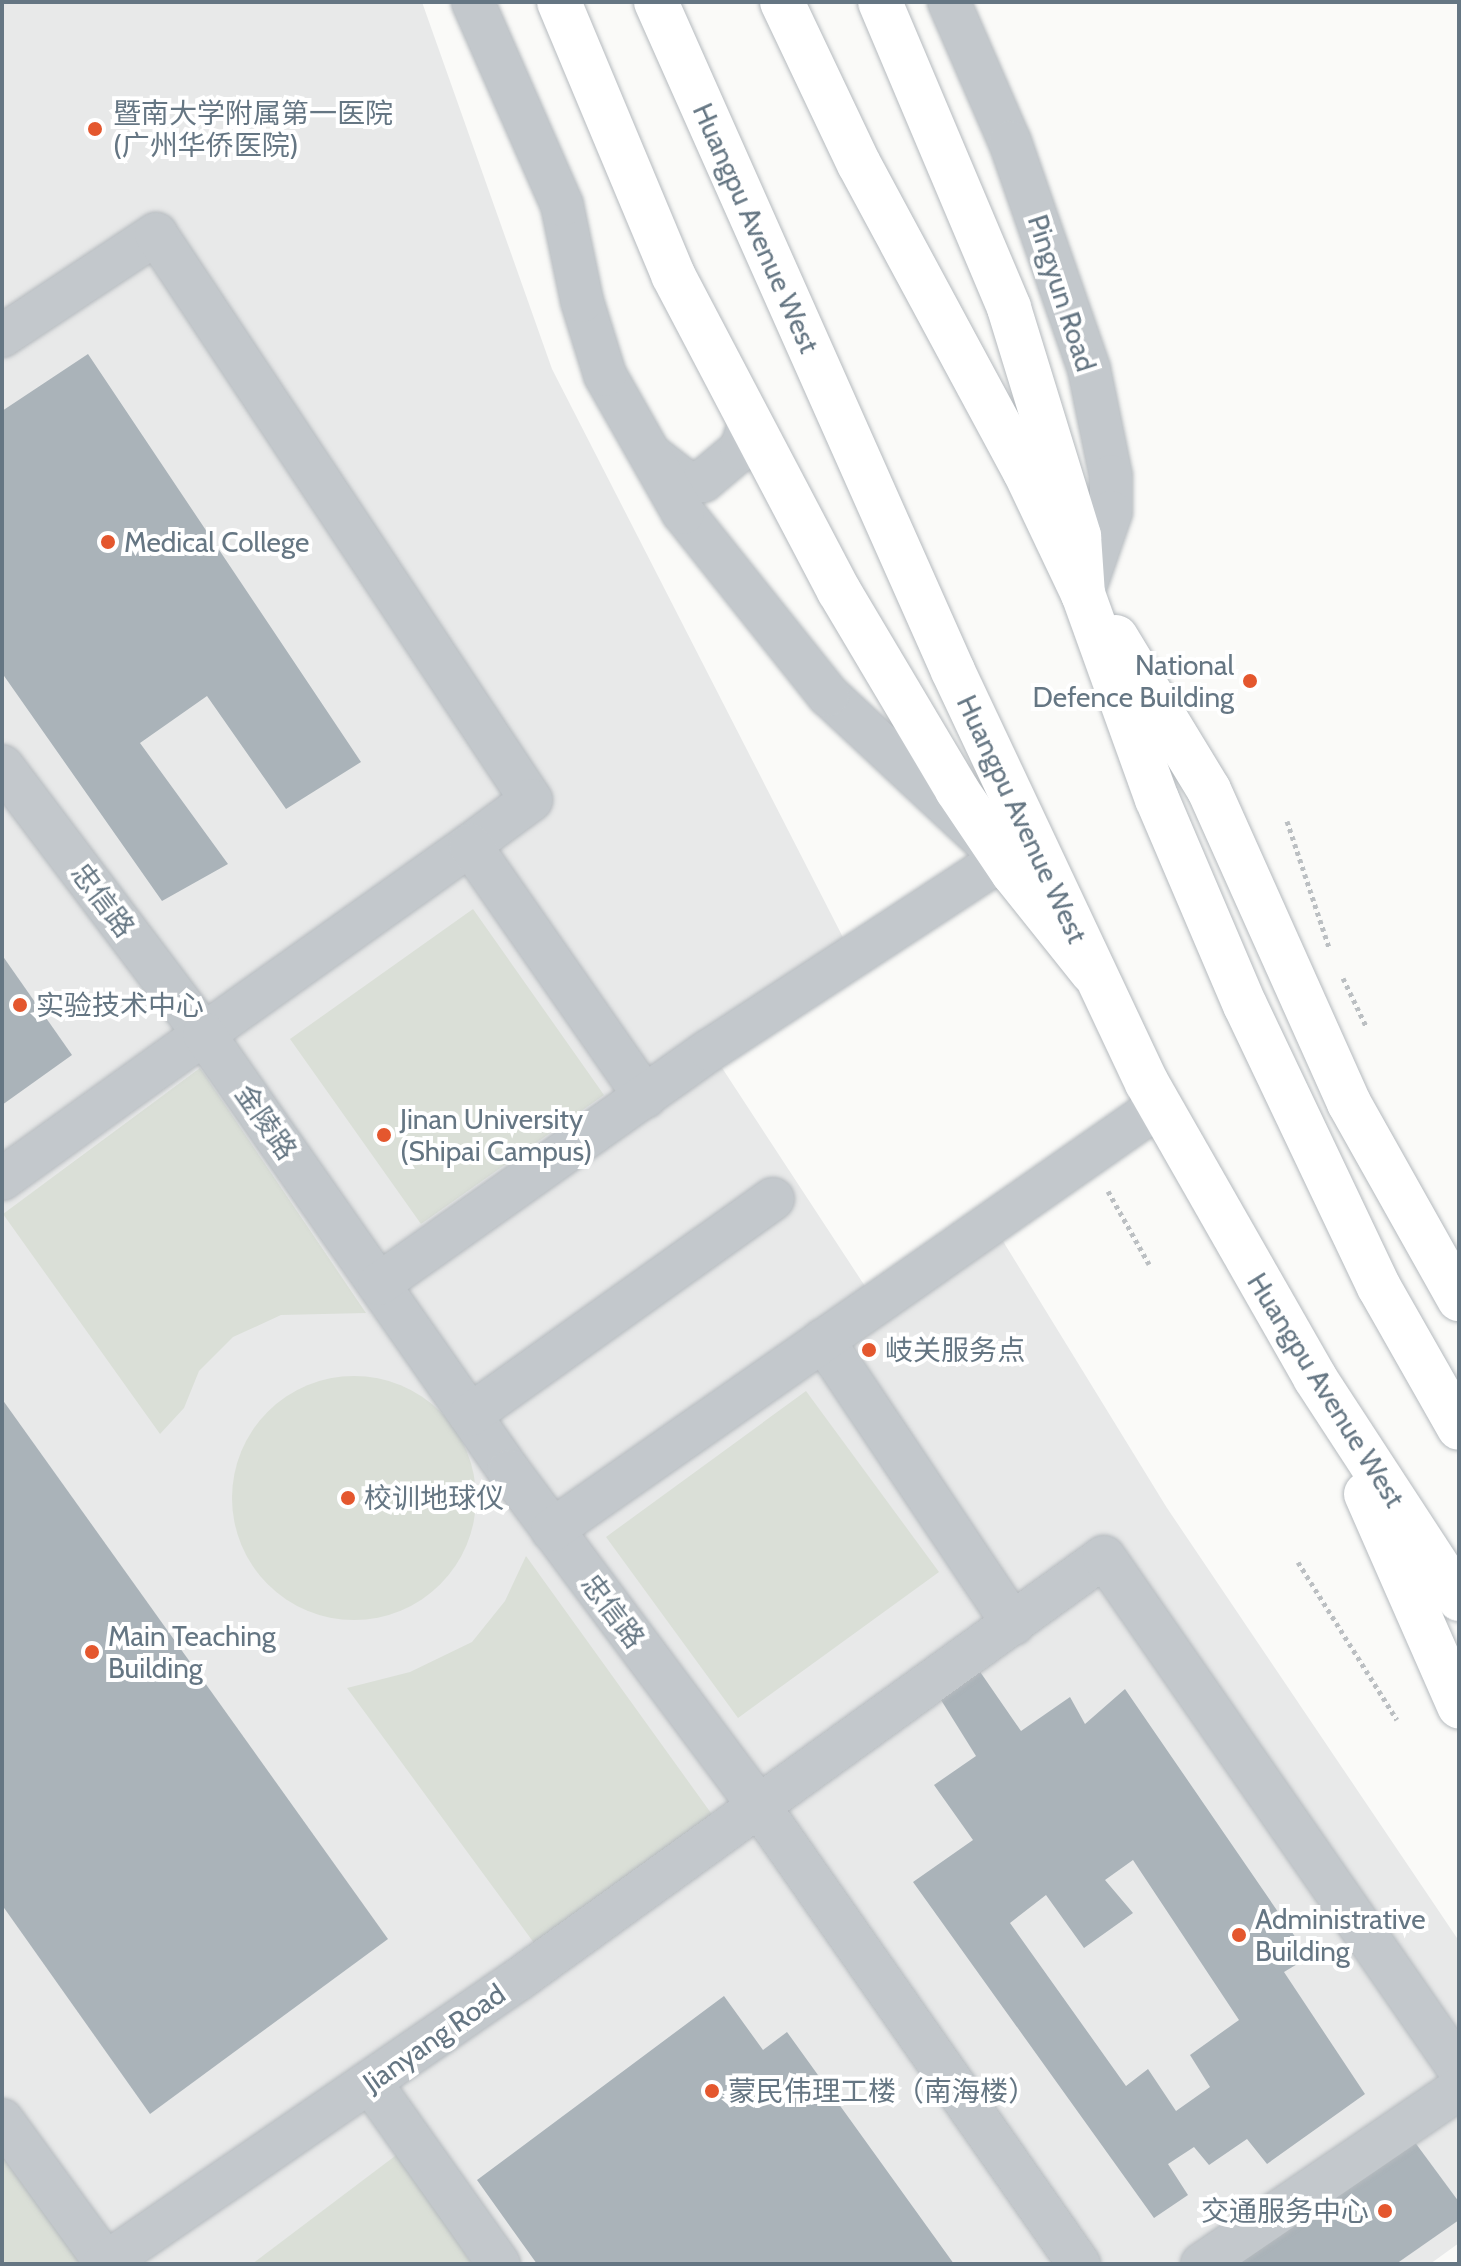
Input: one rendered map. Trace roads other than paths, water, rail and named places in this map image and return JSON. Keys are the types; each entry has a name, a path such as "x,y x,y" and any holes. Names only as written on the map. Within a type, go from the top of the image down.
{"main road":[{"path":"559,2 673,275 839,591 1003,858 1092,972"},
{"name":"Huangpu Avenue West","path":"656,2 1092,972 1159,1106 1315,1378 1459,1599"},
{"path":"782,2 859,164 1025,472 1083,594 1202,911 1350,1229 1459,1428"},
{"path":"880,2 1009,308 1079,536 1083,594 1126,650 1183,742 1263,904 1349,1103 1459,1299"},
{"path":"1315,1378 1459,1706"}],"street":[{"path":"379,1284 645,1097 1003,858 828,695 719,564 651,456 605,375 582,301 562,205 473,2"},
{"name":"Pingyun Road","path":"949,2 1010,142 1089,369 1111,476 1111,512 1083,594"},
{"path":"2,336 156,234 531,800 2,1179"},
{"path":"651,456 687,483 703,481 741,449 750,421"},
{"name":"忠信路","path":"2,766 204,1034"},
{"path":"470,845 645,1097"},
{"name":"金陵路","path":"204,1034 470,1415"},
{"path":"552,1530 1159,1106"},
{"path":"470,1415 773,1199"},
{"path":"823,1340 1013,1624"},
{"name":"忠信路","path":"470,1415 552,1530 759,1806 1079,2264"},
{"name":"Jianyang Road","path":"105,2263 370,2082 1104,1557 1459,2069"},
{"path":"370,2082 499,2264"},
{"path":"1202,2264 1459,2089"},
{"path":"2,2120 105,2263"}],"place":[{"name":"暨南大学附属第一医院 (广州华侨医院)","path":"95,129"},
{"name":"Medical College","path":"108,542"},
{"name":"National Defence Building","path":"1250,681"},
{"name":"实验技术中心","path":"20,1005"},
{"name":"Jinan University (Shipai Campus)","path":"384,1135"},
{"name":"岐关服务点","path":"869,1350"},
{"name":"校训地球仪","path":"348,1498"},
{"name":"Main Teaching Building","path":"92,1652"},
{"name":"Administrative Building","path":"1239,1935"},
{"name":"蒙民伟理工楼（南海楼）","path":"712,2091"},
{"name":"交通服务中心","path":"1385,2211"}]}
